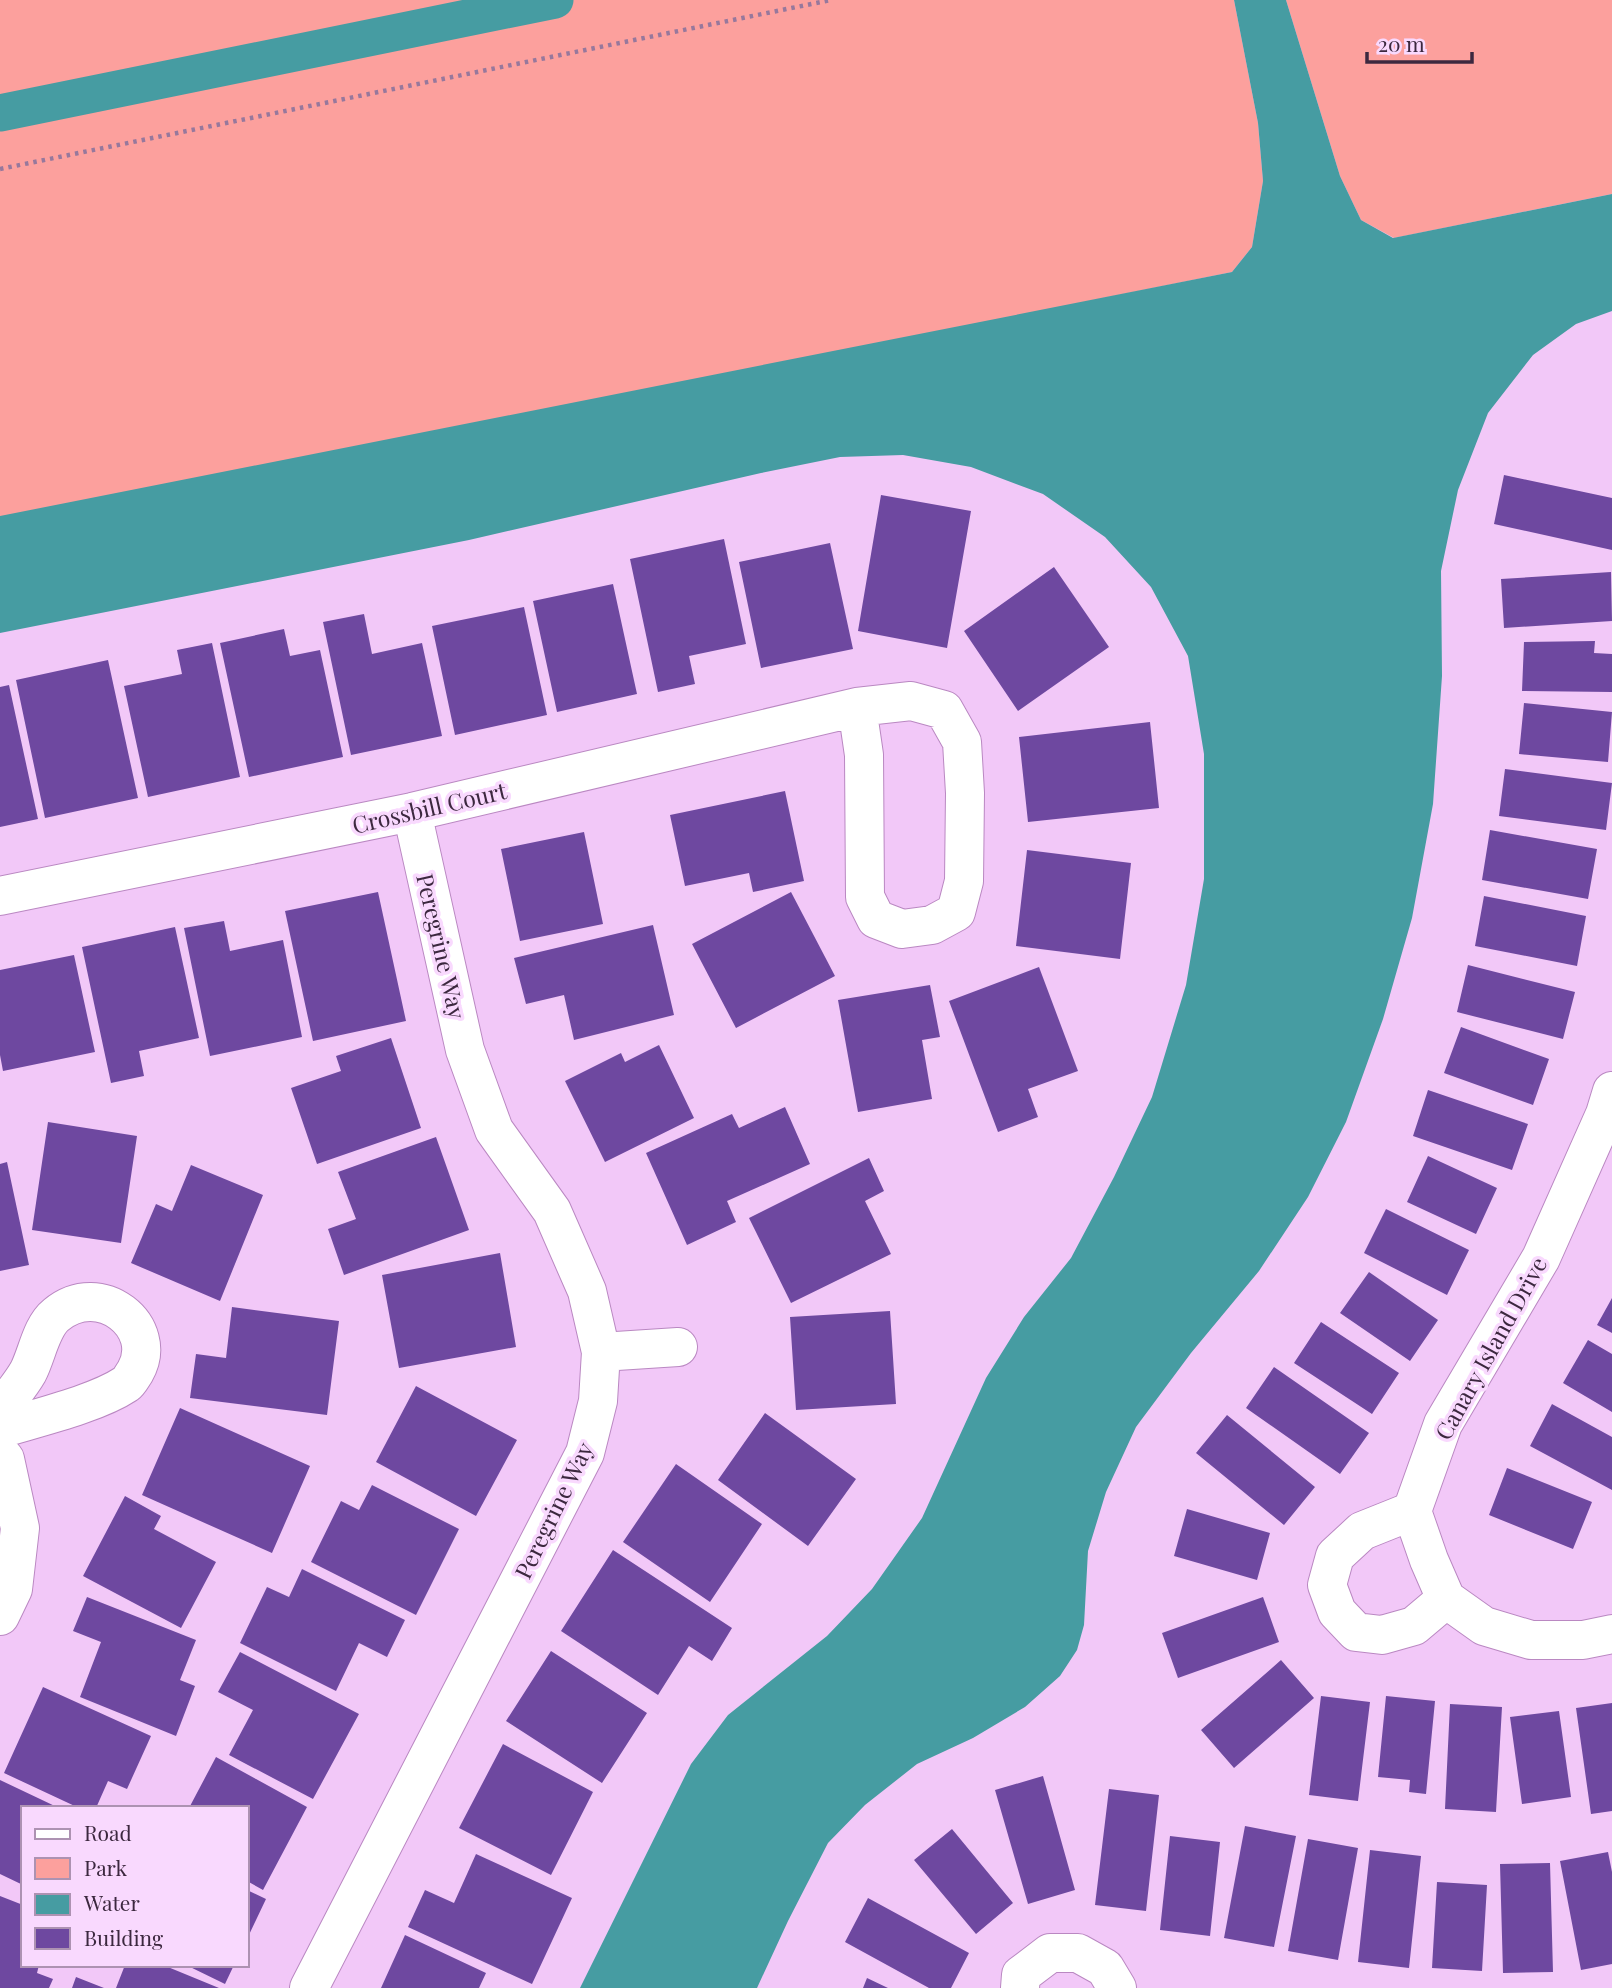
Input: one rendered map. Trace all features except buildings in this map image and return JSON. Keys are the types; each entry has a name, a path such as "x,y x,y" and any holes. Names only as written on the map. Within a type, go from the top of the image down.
{"street":[{"name":"Crossbill Court","path":"0,896 412,812 857,707 911,701 944,710 962,742 965,793 964,881 956,912 932,925 902,929 876,919 865,898 864,755 857,707"},
{"name":"Peregrine Way","path":"309,1988 585,1453 598,1401 601,1352 587,1291 552,1212 494,1130 465,1050 412,812"},
{"name":"Canary Island Drive","path":"1412,1511 1443,1424 1541,1258 1605,1114 1612,1091"},
{"path":"0,1411 28,1372 54,1316 76,1302 102,1303 122,1310 138,1332 142,1360 128,1383 97,1398 0,1429"},
{"path":"601,1352 678,1347"},
{"path":"0,1453 5,1458 20,1528 13,1589 0,1616"},
{"path":"1446,1599 1414,1626 1382,1635 1356,1632 1336,1612 1327,1586 1335,1556 1362,1531 1412,1511 1446,1599 1485,1626 1531,1640 1583,1640 1612,1634"},
{"path":"1020,1988 1021,1975 1050,1953 1078,1952 1105,1968 1116,1988"}],"path":[{"path":"0,169 831,0"}],"green space":[{"path":"0,0 1234,0 1258,123 1263,181 1252,247 1232,272 0,522"},
{"path":"1286,0 1612,0 1612,194 1394,238 1361,220 1340,176"}],"water":[{"path":"1234,0 1286,0 1340,176 1361,220 1393,238 1612,194 1612,311 1576,324 1533,355 1488,413 1458,490 1441,571 1442,676 1433,804 1412,918 1383,1019 1346,1122 1308,1197 1259,1271 1191,1353 1136,1427 1106,1492 1088,1551 1084,1625 1077,1650 1060,1676 1025,1707 973,1738 917,1764 865,1805 828,1843 757,1988 580,1988 691,1764 728,1715 827,1636 872,1589 922,1518 986,1378 1024,1317 1071,1258 1152,1097 1186,985 1204,879 1204,754 1188,656 1151,587 1105,537 1043,494 971,467 903,455 840,457 469,540 0,633 0,516 1232,272 1252,247 1263,181 1258,123"}],"waterway":[{"path":"0,113 555,0"}]}
